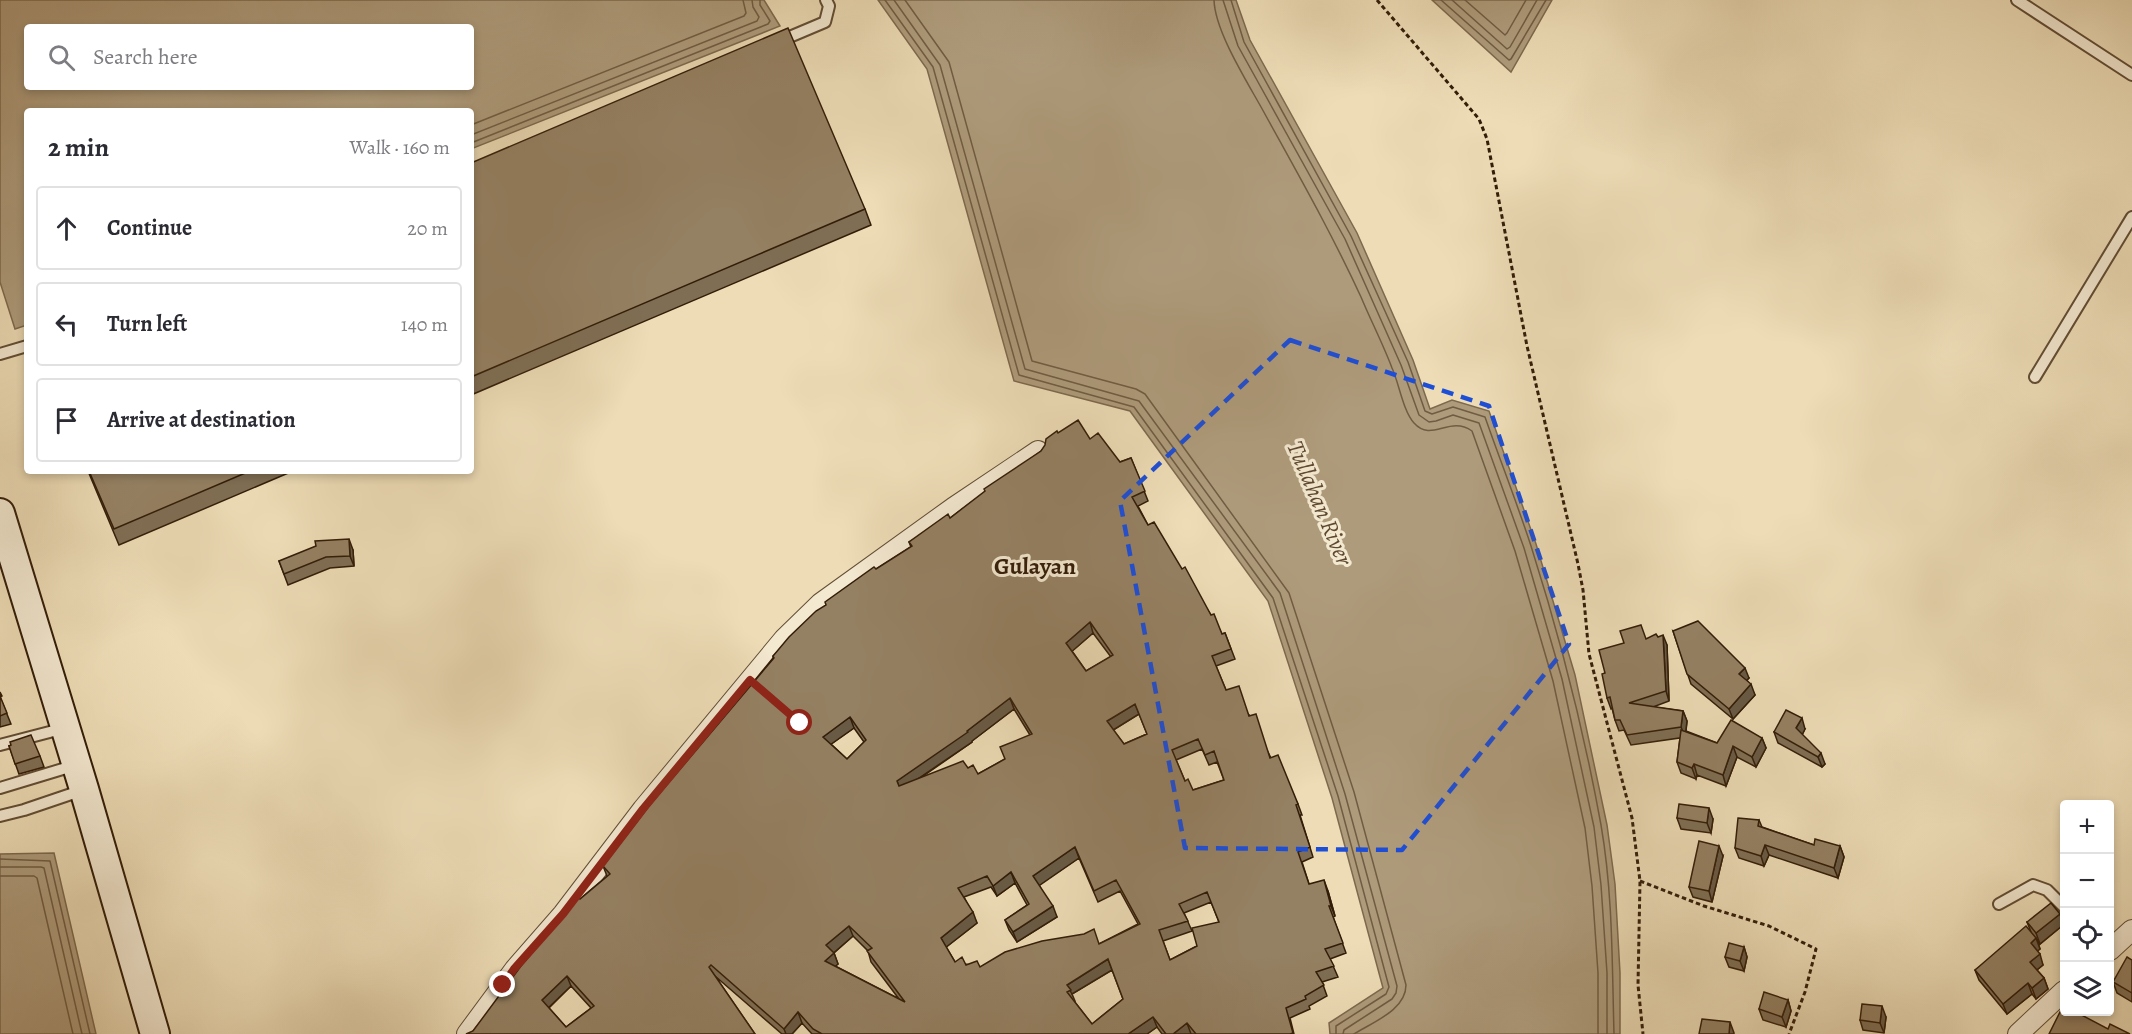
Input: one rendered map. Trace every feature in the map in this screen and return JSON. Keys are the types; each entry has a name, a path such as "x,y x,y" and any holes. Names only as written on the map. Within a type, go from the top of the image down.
{"main road":[{"path":"0,513 155,1034"}],"street":[{"path":"467,1034 514,969 563,914 643,809 784,639 821,603 953,508 1038,451"},
{"path":"2114,946 2132,930"},
{"path":"2018,1034 2060,995"}],"lane":[{"path":"770,45 825,22 829,6 826,0"},
{"path":"2017,0 2132,75"},
{"path":"2035,377 2132,218"},
{"path":"0,354 24,347"},
{"path":"0,745 65,728"},
{"path":"0,788 80,777"},
{"path":"0,816 24,810 80,777"},
{"path":"1999,904 2033,885 2047,890 2060,903"}],"path":[{"path":"1377,0 1479,119 1487,139 1527,346 1578,564 1583,590 1589,654 1632,818 1640,881 1638,985 1643,1034"},
{"path":"1640,881 1704,906 1769,926 1816,949 1805,992 1790,1034"}],"highlighted area":[{"path":"1290,340 1489,406 1569,644 1402,850 1185,848 1120,501"}],"water":[{"path":"0,0 764,0 780,26 474,148 474,108 24,108 24,326 15,329 0,282"},
{"name":"Tullahan River","path":"878,0 1236,0 1250,40 1357,233 1413,360 1430,409 1452,400 1489,411 1536,544 1575,675 1607,825 1615,884 1620,973 1620,1034 1330,1034 1329,1023 1383,988 1332,798 1268,601 1130,411 1014,381 927,69"},
{"path":"1432,0 1552,0 1511,72"},
{"path":"54,853 96,1034 0,1034 0,854"}],"building":[{"path":"788,28 865,209 474,376 474,162"},
{"path":"1078,420 1090,439 1098,433 1120,462 1131,458 1145,491 1132,497 1148,525 1154,522 1182,569 1185,567 1211,615 1214,614 1222,634 1225,633 1231,649 1212,656 1226,690 1239,686 1249,716 1256,714 1270,758 1278,755 1298,804 1296,805 1310,847 1298,852 1309,884 1324,880 1331,906 1329,906 1343,943 1325,949 1334,966 1316,972 1324,985 1305,996 1306,999 1286,1008 1293,1033 1196,1034 1187,1023 1173,1034 1166,1034 1153,1017 1128,1034 822,1034 813,1029 798,1012 784,1029 711,965 709,967 755,1034 466,1034 473,1031 521,966 579,897 580,899 610,874 603,866 649,806 774,658 773,656 789,637 816,611 826,605 825,602 874,567 876,569 912,546 909,542 948,514 950,518 985,491 984,489 1041,451 1046,439 1057,431 1058,433","holes":["1090,622 1113,655 1086,671 1066,643","1010,698 1032,734 1000,747 1005,759 978,774 973,765 968,768 963,761 899,786 897,781 968,732","1135,704 1147,734 1124,744 1107,721","850,717 866,740 847,759 823,737","1198,739 1205,755 1214,751 1224,780 1193,790 1188,779 1185,781 1172,750","1075,847 1094,891 1116,880 1140,924 1099,944 1094,929 1084,934 1042,941 1005,952 980,967 977,961 966,965 962,957 955,962 941,938 973,912 958,888 987,876 993,886 1011,872 1029,904 1005,920 1013,932 1053,906 1033,876","1207,892 1219,922 1192,928 1197,946 1170,960 1159,930 1188,921 1179,904","849,926 872,948 867,951 905,1002 825,961 834,953 826,945","1108,959 1123,999 1092,1024 1067,992 1071,990 1067,985","567,976 594,1006 566,1027 542,1000"]},
{"path":"90,474 243,474 114,529"},
{"path":"349,539 350,556 326,557 284,574 279,561 316,546 315,541"},
{"path":"1698,621 1745,668 1739,674 1751,684 1729,709 1687,674 1673,631"},
{"path":"1641,625 1646,639 1656,634 1658,637 1663,635 1666,691 1629,703 1683,711 1681,727 1627,735 1620,720 1615,720 1610,697 1607,698 1602,674 1605,673 1599,650 1624,643 1620,631"},
{"path":"0,696 7,713 0,716"},
{"path":"1786,710 1802,718 1796,728 1821,753 1818,757 1774,732"},
{"path":"1731,720 1762,738 1752,757 1733,746 1723,775 1694,764 1692,768 1677,762 1681,730 1717,743"},
{"path":"31,735 40,756 15,764 9,746 10,742"},
{"path":"1679,804 1709,808 1707,823 1677,818"},
{"path":"1738,818 1759,820 1758,826 1814,845 1815,839 1840,846 1834,868 1765,845 1761,856 1735,848"},
{"path":"1699,841 1719,846 1709,891 1689,887"},
{"path":"2051,903 2060,914 2036,933 2027,922"},
{"path":"2026,926 2036,938 2031,943 2040,954 2030,962 2044,978 2032,988 2028,983 2003,1004 1975,970"},
{"path":"1729,943 1744,947 1740,961 1725,957"},
{"path":"2127,957 2132,960 2132,993 2114,983"},
{"path":"1764,992 1788,1000 1782,1017 1759,1009"},
{"path":"1862,1004 1882,1006 1880,1023 1860,1020"},
{"path":"2060,1012 2060,1016 2083,1016 2108,1029 2110,1024 2130,1034 2049,1034"},
{"path":"1702,1019 1730,1022 1729,1034 1699,1034"}],"district":[{"name":"Gulayan","path":"1035,566"}],"route":[{"path":"503,985 514,969 563,914 643,809 750,680 800,723"}]}
